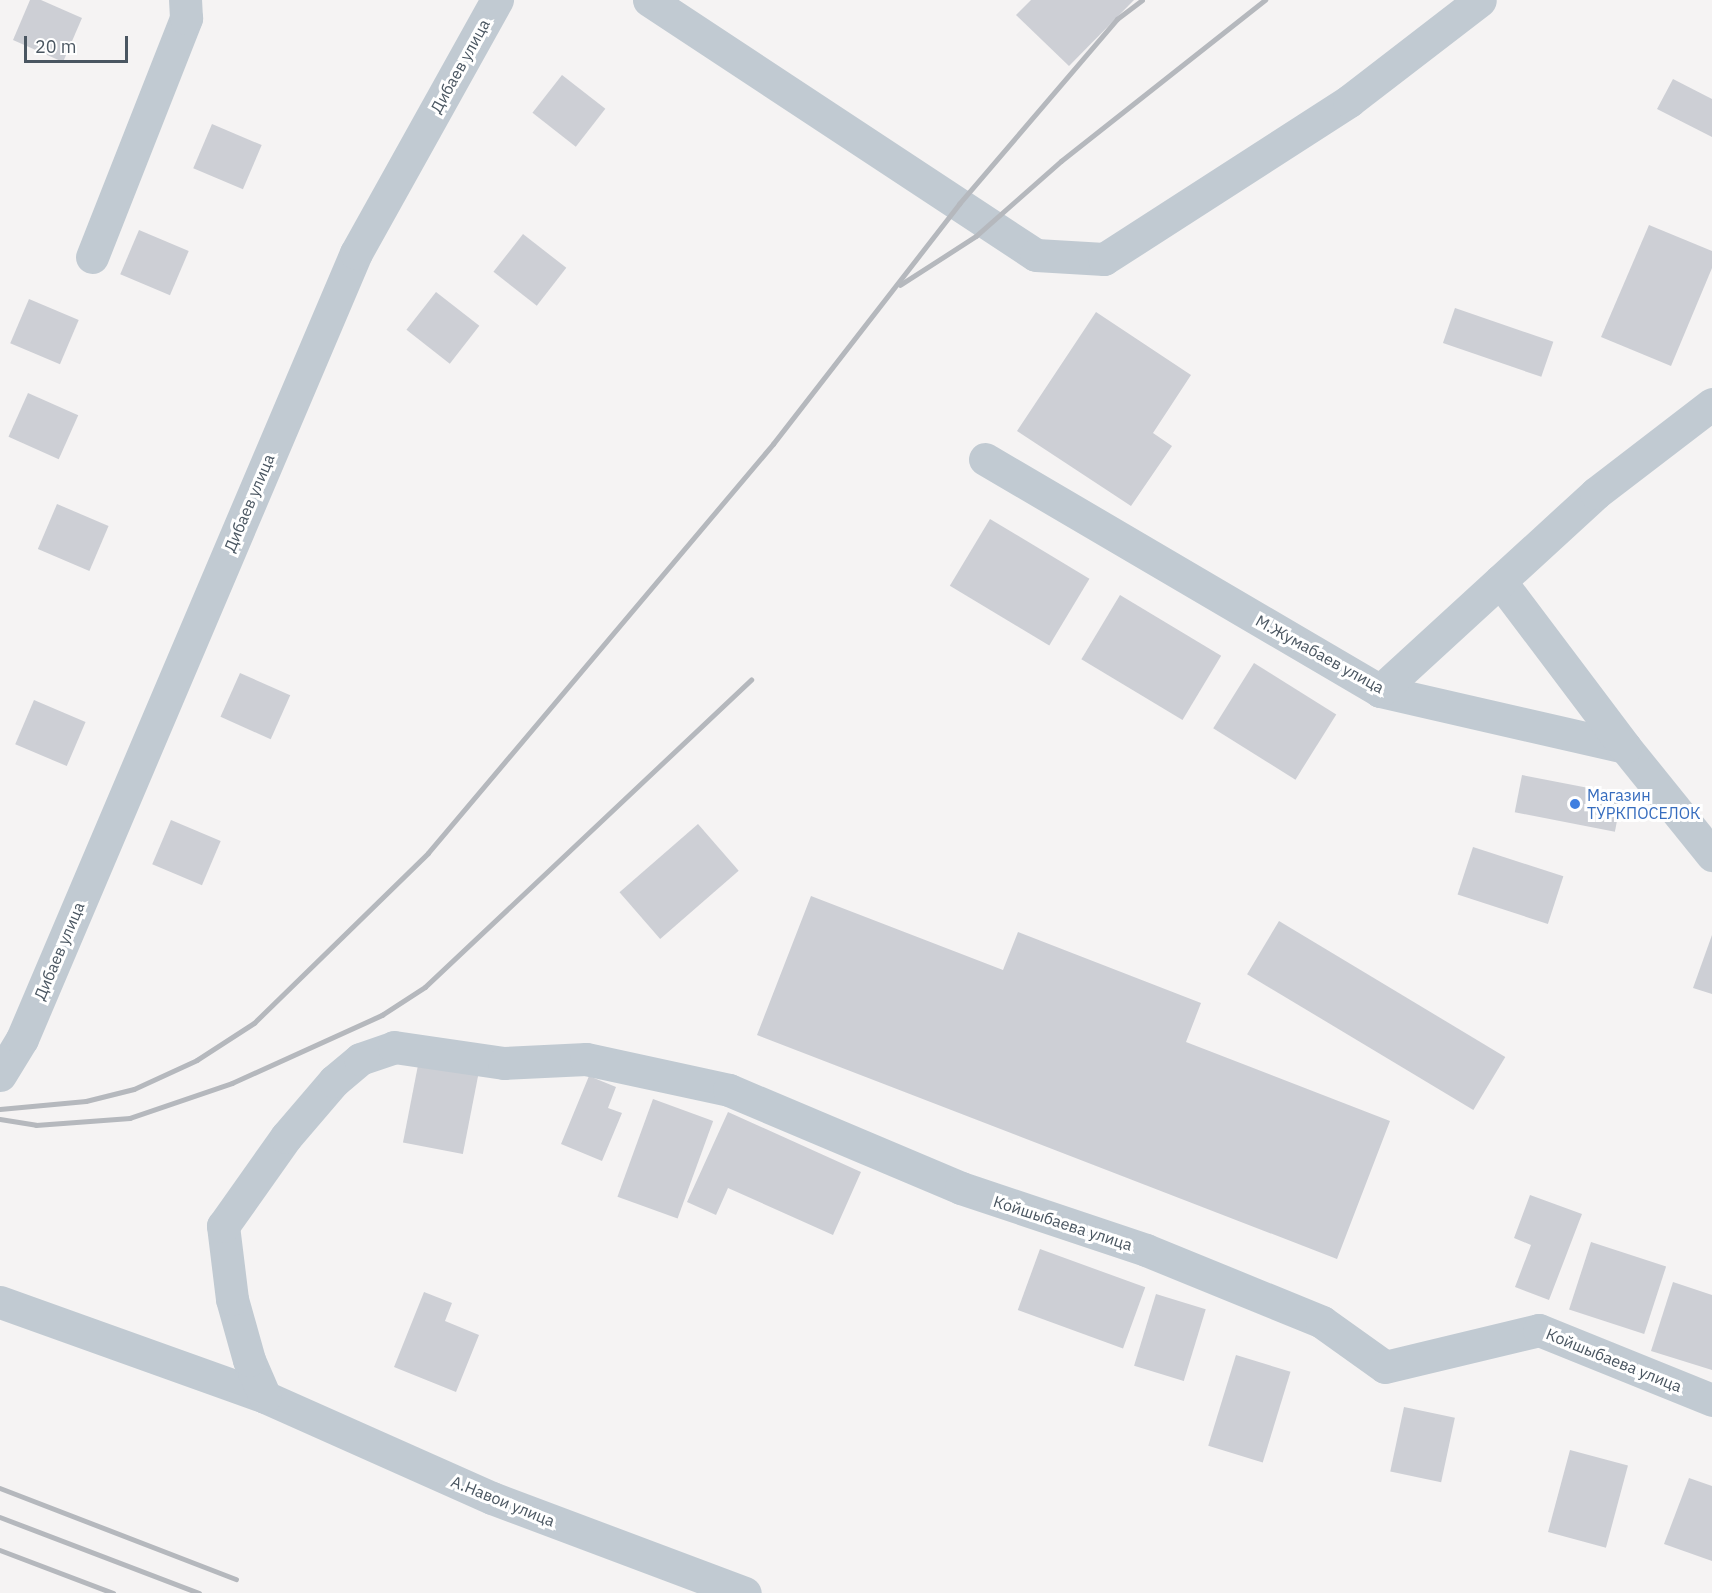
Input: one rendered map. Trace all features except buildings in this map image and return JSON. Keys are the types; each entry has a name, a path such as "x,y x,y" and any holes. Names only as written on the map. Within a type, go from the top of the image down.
{"street":[{"path":"92,257 186,18 185,0"},
{"name":"Дибаев улица","path":"0,1075 29,1021 356,253 497,0"},
{"path":"649,0 1036,255 1104,259 1349,101 1480,0"},
{"path":"1380,691 1596,493 1712,404"},
{"name":"М.Жумабаев улица","path":"985,459 1380,691 1625,747"},
{"path":"1500,581 1625,747 1712,855"},
{"name":"Койшыбаева улица","path":"265,1397 249,1360 232,1299 223,1226 286,1137 334,1081 360,1059 394,1047 504,1063 586,1059 729,1090 960,1188 1146,1250 1322,1322 1385,1367 1539,1330 1712,1400"},
{"name":"А.Навои улица","path":"0,1302 265,1397 492,1498 745,1593"}],"railway":[{"path":"0,1109 86,1101 134,1089 197,1060 254,1023 428,853 773,444 959,204 1117,19 1142,0"},
{"path":"900,285 976,236 1061,161 1265,0"},
{"path":"0,1119 36,1125 130,1118 232,1083 382,1015 425,987 751,680"},
{"path":"0,1488 236,1579"},
{"path":"0,1517 199,1593"},
{"path":"0,1550 113,1593"}],"place":[{"name":"Магазин ТУРКПОСЕЛОК","path":"1575,804"}]}
